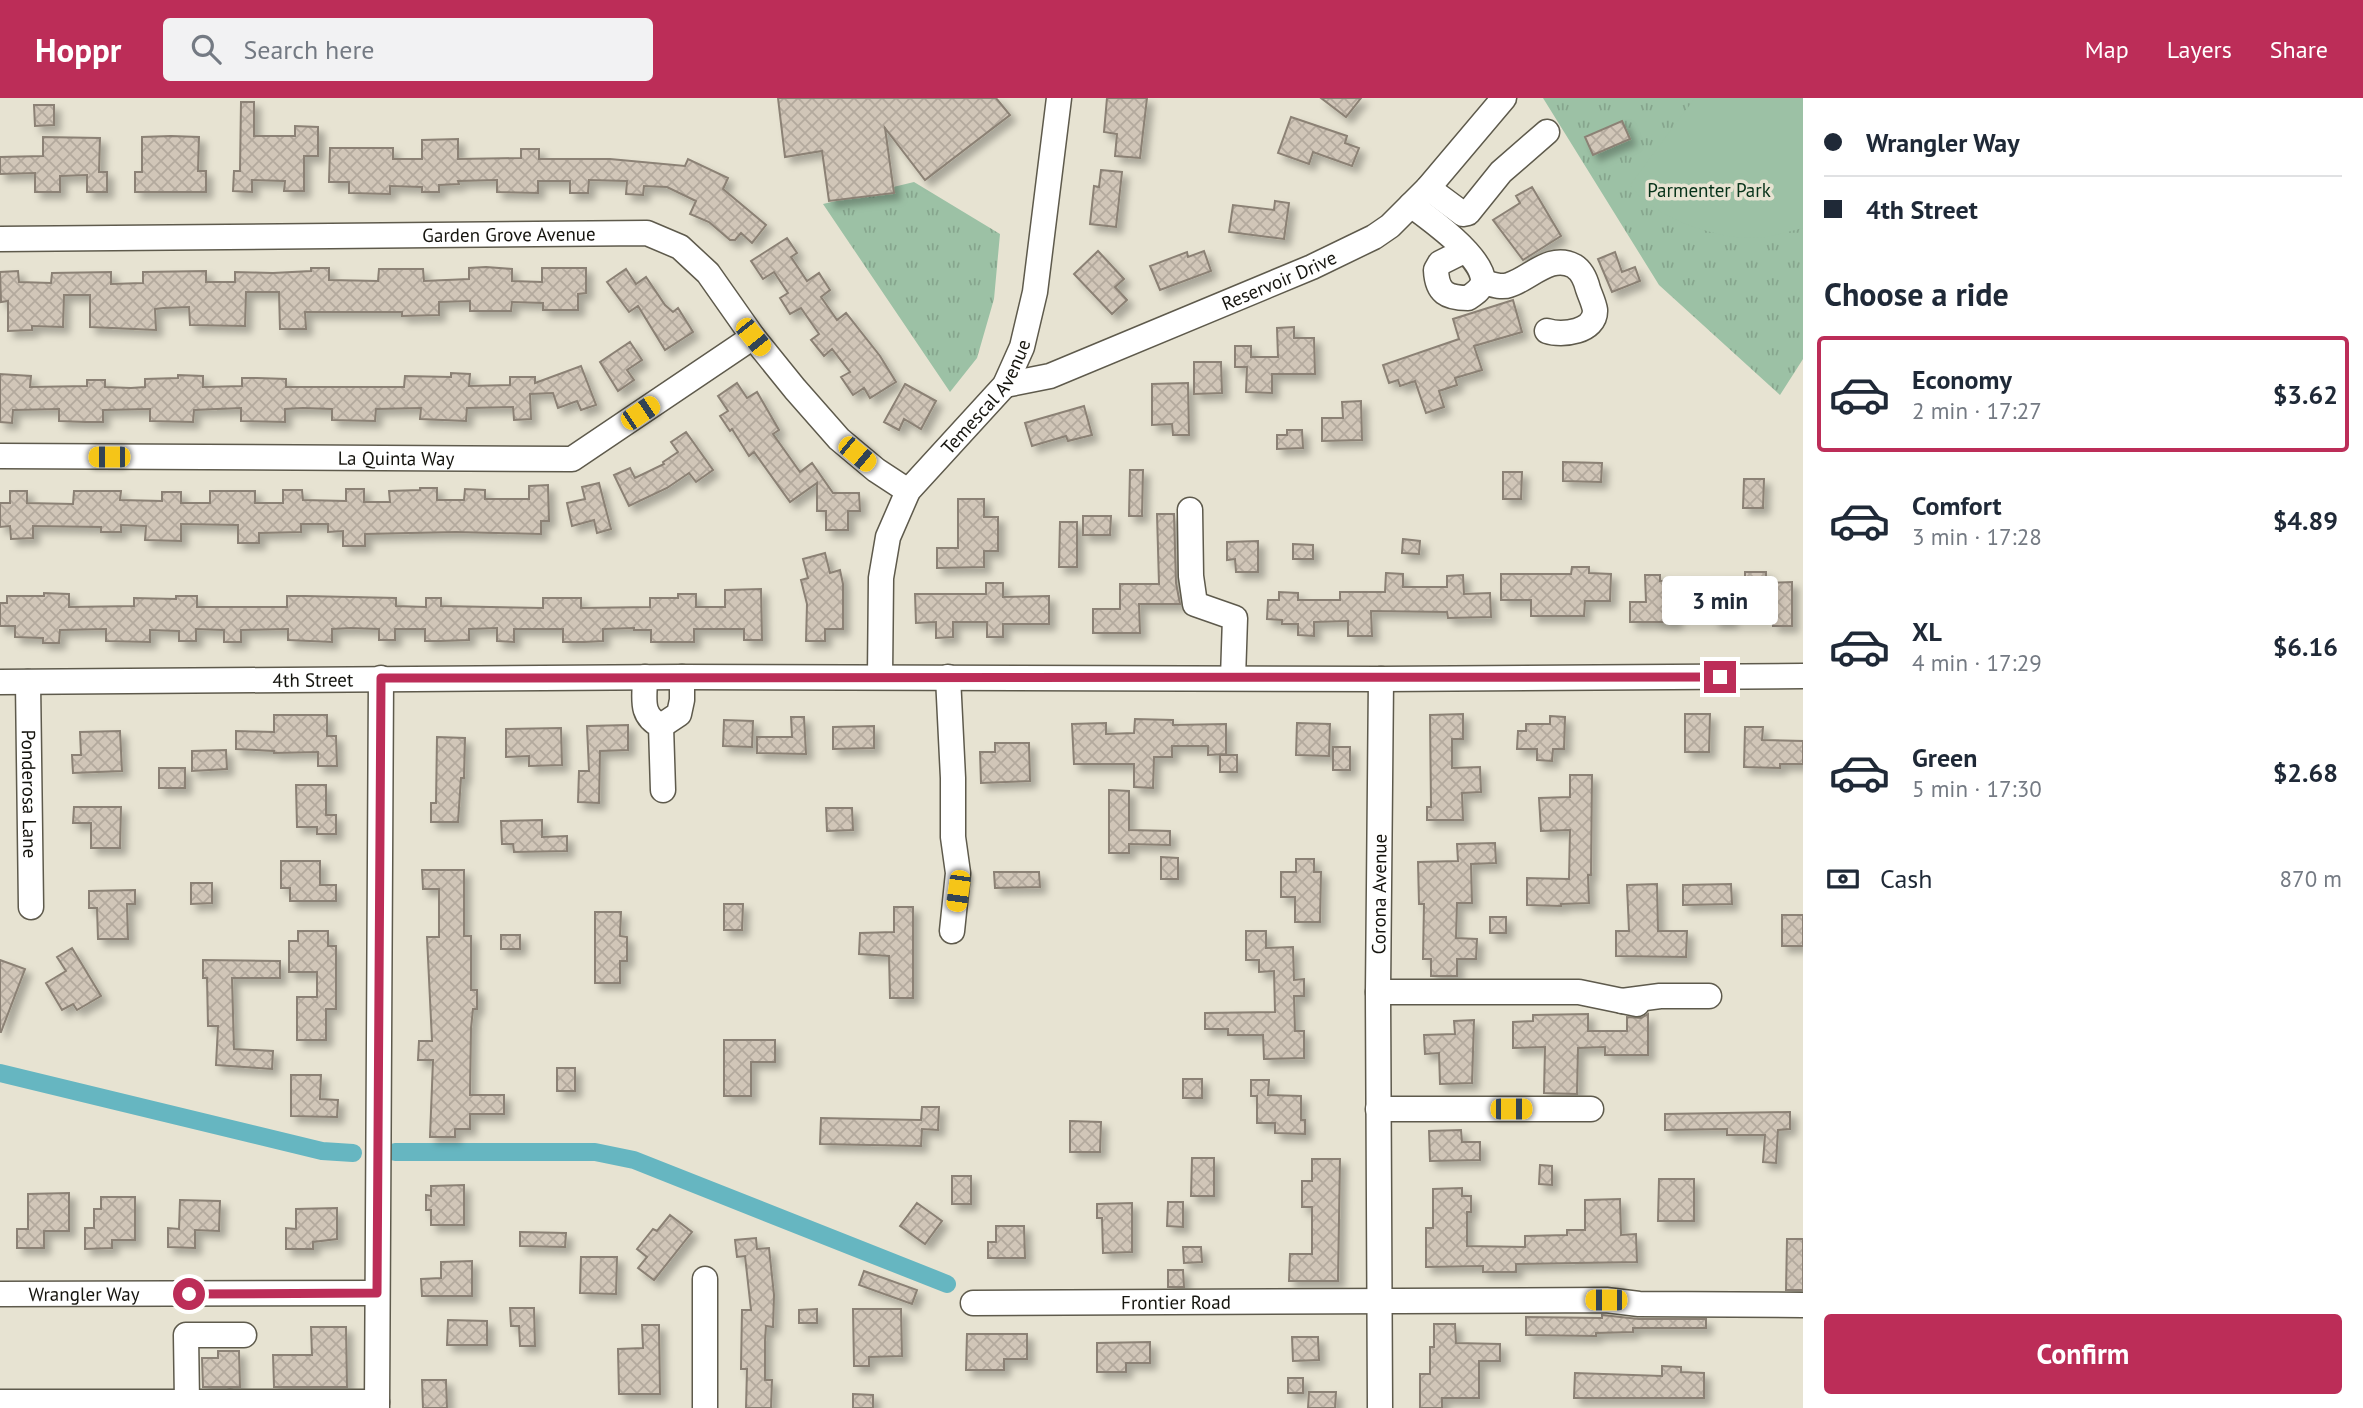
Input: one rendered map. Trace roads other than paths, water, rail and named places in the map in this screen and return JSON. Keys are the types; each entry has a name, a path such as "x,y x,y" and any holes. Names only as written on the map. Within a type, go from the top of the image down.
{"street":[{"name":"Temescal Avenue","path":"880,676 881,578 888,537 908,491 1005,385 1022,347 1035,292 1059,98"},
{"name":"Reservoir Drive","path":"1005,385 1050,376 1312,267 1374,236 1390,226 1419,196 1504,98"},
{"path":"1419,196 1463,214 1468,212 1501,172 1547,132"},
{"path":"1419,196 1479,268 1483,282 1480,289 1468,298 1446,296 1440,291 1436,270 1440,263 1464,251"},
{"name":"Garden Grove Avenue","path":"0,239 647,233 680,247 708,273 794,389 839,439 876,470 908,491"},
{"path":"1483,282 1510,285 1552,263 1574,266 1584,276 1595,310 1593,318 1584,327 1567,334 1548,331"},
{"name":"La Quinta Way","path":"0,456 572,459 753,337"},
{"path":"1190,510 1191,576 1195,604 1235,618 1233,678"},
{"name":"4th Street","path":"0,682 880,676 1381,679 1803,676"},
{"path":"645,677 645,710 650,720 661,726"},
{"path":"661,726 679,714 682,677"},
{"path":"948,677 953,837 958,873 952,930"},
{"path":"0,1402 377,1405 381,678"},
{"name":"Corona Avenue","path":"1380,1408 1378,992 1381,679"},
{"name":"Ponderosa Lane","path":"28,682 31,907"},
{"path":"661,726 663,790"},
{"path":"1378,992 1579,992 1630,1002 1660,996 1709,996"},
{"path":"1378,1109 1591,1109"},
{"path":"705,1279 705,1408"},
{"name":"Wrangler Way","path":"0,1294 377,1293"},
{"name":"Frontier Road","path":"973,1303 1606,1300 1639,1304 1803,1305"},
{"path":"187,1402 186,1335 244,1335"}],"waterway":[{"path":"0,1073 322,1151 353,1153"},
{"path":"395,1152 595,1152 634,1160 947,1284"}],"park label":[{"name":"Parmenter Park","path":"1709,190"}]}
